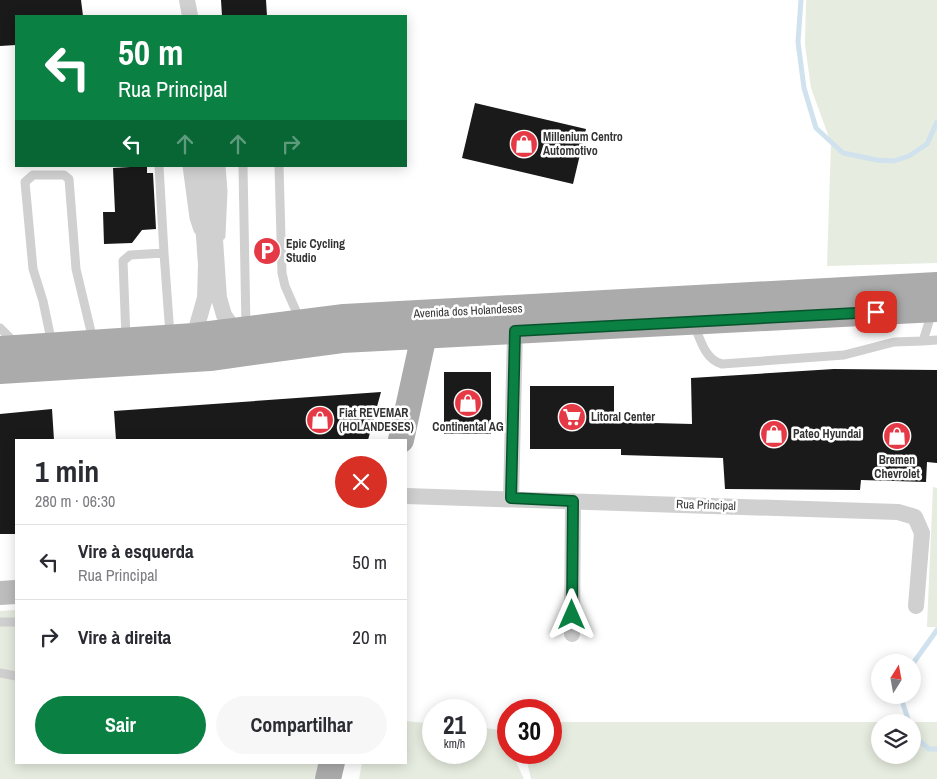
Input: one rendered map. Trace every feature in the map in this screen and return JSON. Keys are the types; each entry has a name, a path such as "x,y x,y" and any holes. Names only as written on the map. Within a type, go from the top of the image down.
{"main road":[{"name":"Avenida dos Holandeses","path":"10,348 182,337 301,322 418,325 515,331 692,322 935,301"},
{"name":"Avenida dos Holandeses","path":"0,371 210,358 342,340 418,325 935,301"},
{"path":"401,439 418,325"},
{"path":"0,593 15,592"},
{"path":"328,779 332,764"}],"street":[{"path":"186,0 190,15"},
{"path":"182,337 205,298 199,167"},
{"path":"210,167 219,298 224,315 240,330"},
{"path":"511,498 515,331"},
{"name":"Rua Principal","path":"407,496 511,498 898,512 909,514 915,517 922,533 916,606"},
{"path":"572,634 573,501"}],"lane":[{"path":"159,167 164,253 182,337"},
{"path":"187,167 194,218 204,246"},
{"path":"218,266 223,215 221,167"},
{"path":"240,330 243,167"},
{"path":"279,167 282,273 285,286 301,322"},
{"path":"52,346 43,301 33,269 25,182 33,175 64,175 69,179 76,269 93,343"},
{"path":"127,341 123,261 130,255 164,253"},
{"path":"924,341 935,301"},
{"path":"692,322 710,358 722,364 844,355 894,342 937,340"},
{"path":"0,328 10,348"},
{"path":"0,622 15,622"},
{"path":"0,674 15,676"}],"shaded area":[{"path":"806,0 937,0 937,263 827,266 831,143 811,88 805,45"},
{"path":"933,487 937,488 937,627 927,627"},
{"path":"15,610 15,764 325,764 322,779 0,779 0,611"},
{"path":"407,721 422,723 422,764 487,764 487,728 497,730 497,764 517,764 524,779 359,779 362,764 407,764"},
{"path":"562,722 871,722 871,764 921,764 921,722 937,722 937,779 531,779 528,764 562,764"}],"building":[{"path":"0,0 81,0 83,15 15,15 15,45 0,46"},
{"path":"221,0 266,0 267,15 222,15"},
{"name":"Millenium Centro Automotivo","path":"475,103 586,129 573,184 462,158"},
{"path":"147,167 147,173 153,173 156,229 142,230 132,243 104,244 103,212 115,212 113,168"},
{"path":"834,369 937,370 937,463 927,462 926,482 861,480 860,490 725,489 723,458 621,455 621,449 530,449 530,386 614,386 614,422 692,424 691,378"},
{"name":"Continental AG","path":"444,372 491,372 491,434 444,434"},
{"path":"381,392 368,439 116,439 114,411"},
{"path":"52,409 54,439 15,439 15,534 0,534 0,414"}],"waterway":[{"path":"801,0 798,42 804,88 816,128 843,153 877,160 894,161 909,156 927,144 937,122"},
{"path":"920,654 937,630"},
{"path":"903,704 906,714"},
{"path":"921,742 929,749 937,749"}],"place":[{"name":"Millenium Centro Automotivo","path":"524,144"},
{"name":"Epic Cycling Studio","path":"267,251"},
{"name":"Continental AG","path":"468,403"},
{"name":"Litoral Center","path":"572,417"},
{"name":"Fiat REVEMAR (HOLANDESES)","path":"320,420"},
{"name":"Pateo Hyundai","path":"774,434"},
{"name":"Bremen Chevrolet","path":"897,436"}],"route":[{"path":"572,615 573,501 511,498 515,331 876,312"}]}
